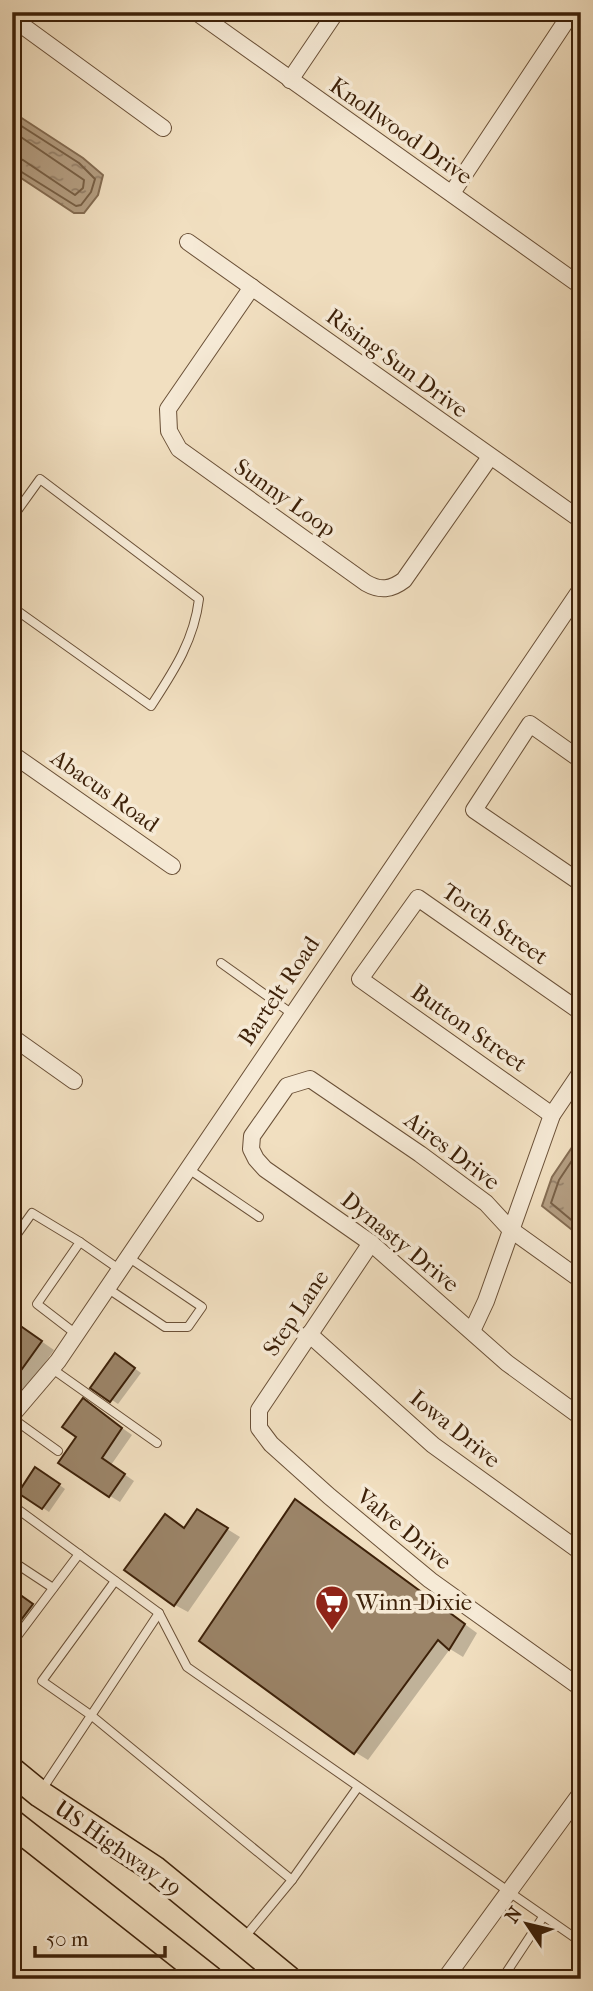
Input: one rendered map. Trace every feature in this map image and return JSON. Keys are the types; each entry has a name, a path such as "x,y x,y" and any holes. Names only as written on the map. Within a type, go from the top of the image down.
{"highway":[{"name":"US Highway 19","path":"12,1772 40,1794 153,1869 288,1979"},
{"path":"12,1778 40,1794"},
{"name":"US Highway 19","path":"17,1830 205,1977"}],"street":[{"name":"Knollwood Drive","path":"196,12 581,286"},
{"path":"290,80 336,12"},
{"path":"452,193 572,12"},
{"path":"12,18 163,128"},
{"name":"Rising Sun Drive","path":"188,242 581,520"},
{"name":"Sunny Loop","path":"252,287 169,409 167,420 171,440 202,468 366,583 385,589 396,587 404,580 490,457"},
{"name":"Bartelt Road","path":"12,1417 76,1334 291,1013 581,590"},
{"path":"581,760 530,724 474,810 581,883"},
{"name":"Abacus Road","path":"12,754 172,866"},
{"name":"Button Street","path":"418,898 360,979 552,1115"},
{"name":"Torch Street","path":"418,898 581,1012"},
{"path":"12,1037 74,1081"},
{"path":"472,1331 486,1301 552,1115 581,1072"},
{"name":"Aires Drive","path":"287,1086 310,1079 320,1084 486,1203 510,1229 581,1280"},
{"name":"Dynasty Drive","path":"287,1086 252,1136 251,1149 256,1159 265,1169 370,1243 507,1363 581,1417"},
{"name":"Step Lane","path":"259,1409 370,1243"},
{"name":"Iowa Drive","path":"309,1334 433,1445 581,1552"},
{"name":"Valve Drive","path":"259,1409 259,1427 271,1444 329,1496 430,1580 581,1688"},
{"path":"444,1979 508,1894 575,1814 581,1793"}],"lane":[{"path":"12,518 40,479 199,599 196,622 183,654 151,706 12,607"},
{"path":"220,963 291,1013"},
{"path":"187,1168 260,1217"},
{"path":"12,1241 33,1213 80,1242 202,1307 188,1327 165,1326 107,1287"},
{"path":"76,1334 37,1304 80,1242"},
{"path":"51,1368 157,1443"},
{"path":"12,1417 58,1451"},
{"path":"12,1505 159,1613 187,1667 508,1894 581,1942"},
{"path":"12,1643 79,1554"},
{"path":"12,1561 53,1588"},
{"path":"116,1581 42,1681 92,1716 292,1880"},
{"path":"40,1794 159,1613"},
{"path":"242,1940 292,1880 358,1787"},
{"path":"502,1979 543,1917"}],"water":[{"path":"14,113 83,158 103,175 98,195 84,213 74,213 12,172"},
{"path":"581,1134 581,1237 542,1206 552,1177"}],"building":[{"path":"12,1320 42,1341 12,1383"},
{"path":"115,1353 135,1368 110,1402 90,1388"},
{"path":"83,1398 122,1428 102,1458 125,1474 109,1497 58,1463 76,1437 62,1427"},
{"path":"35,1467 60,1484 42,1509 18,1493"},
{"name":"Winn-Dixie","path":"295,1499 465,1624 449,1650 438,1640 354,1754 199,1641"},
{"path":"197,1509 228,1528 174,1606 124,1570 165,1514 184,1528"},
{"path":"12,1589 33,1604 12,1632"}],"place":[{"name":"Winn-Dixie","path":"332,1632"}]}
